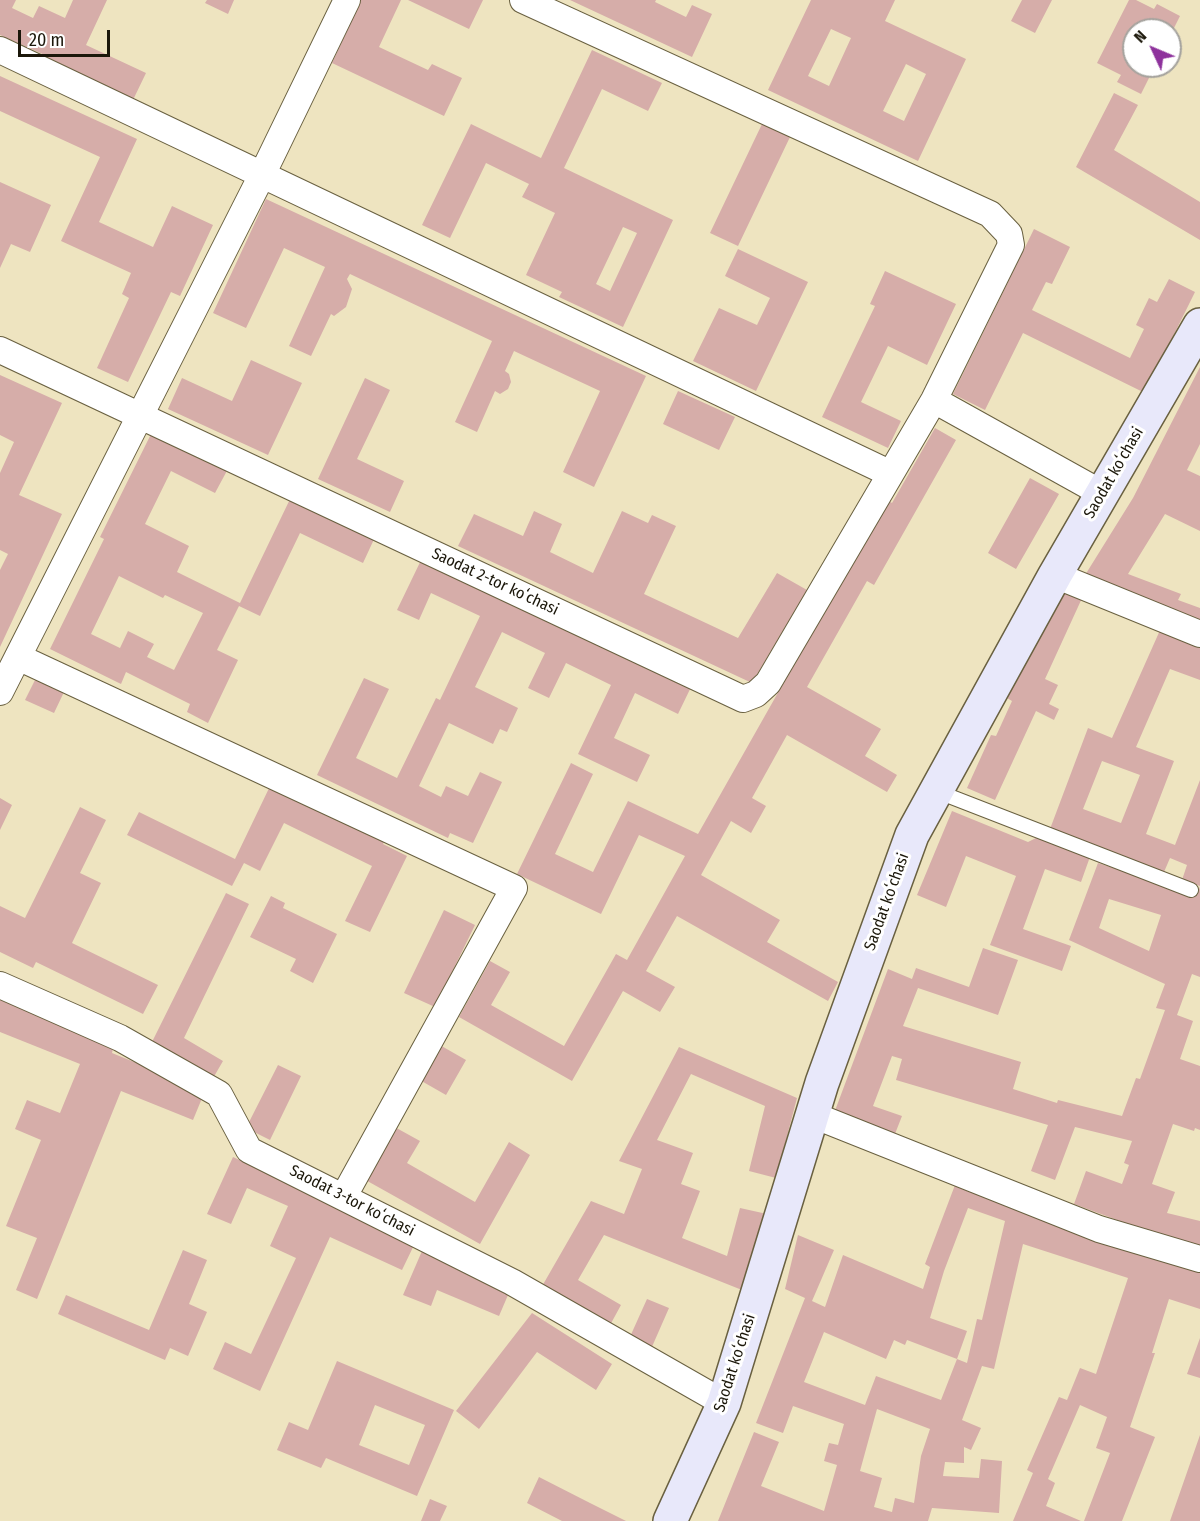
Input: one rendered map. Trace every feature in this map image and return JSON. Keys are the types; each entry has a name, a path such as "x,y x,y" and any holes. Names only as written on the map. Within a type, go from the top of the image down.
{"street":[{"path":"344,1196 514,888 6,675 262,175 347,0"},
{"path":"0,50 889,473 934,400 1011,245 1009,234 990,214 523,0"},
{"name":"Saodat koʻchasi","path":"670,1521 724,1402 822,1083 912,835 1055,575 1200,325"},
{"name":"Saodat 2-tor koʻchasi","path":"0,350 743,699 756,694 768,683 889,473"},
{"path":"934,400 1103,494"},
{"path":"1055,575 1200,634"},
{"name":"Saodat 3-tor koʻchasi","path":"0,986 120,1038 219,1095 249,1150 512,1282 724,1402"},
{"path":"813,1115 1100,1229 1200,1259"}],"lane":[{"path":"936,791 1191,890"}],"building":[{"path":"0,0 16,0 12,8 33,18 39,6 65,18 73,0 107,0 86,45 146,73 133,100 45,60 47,56 0,35"},
{"path":"207,0 234,0 228,14 205,3"},
{"path":"361,0 401,0 379,47 428,70 432,64 462,78 444,116 332,63"},
{"path":"408,0 483,0 469,29"},
{"path":"570,0 656,0 655,2 686,17 692,5 712,14 692,57"},
{"path":"811,0 895,0 885,21 966,59 918,161 768,90","holes":["831,29 851,38 829,86 808,76","906,64 926,74 904,121 883,111"]},
{"path":"1022,0 1052,0 1035,33 1011,21"},
{"path":"1129,0 1136,0 1154,9 1157,4 1180,16 1179,18 1122,18 1122,78 1149,78 1141,94 1117,82 1121,75 1097,63"},
{"path":"592,50 662,83 648,111 602,89 564,168 673,220 623,327 559,297 562,292 526,275 555,213 522,197 529,184 486,163 450,238 422,225 471,124 541,158","holes":["623,227 637,233 610,291 596,284"]},
{"path":"0,76 137,139 99,222 153,247 172,206 213,225 180,296 171,292 128,382 97,368 129,298 122,294 131,273 61,241 100,157 0,111"},
{"path":"1114,93 1138,105 1114,150 1200,202 1200,240 1076,167"},
{"path":"762,124 790,137 738,246 710,233"},
{"path":"0,182 51,205 30,252 11,244 0,268"},
{"path":"266,199 646,376 594,487 563,472 600,391 514,351 505,371 509,374 511,382 508,389 500,394 495,391 477,432 455,422 492,341 350,274 347,279 352,289 346,307 334,316 331,314 311,356 289,346 325,267 284,248 246,328 213,313"},
{"path":"1034,229 1070,247 1052,284 1046,282 1032,310 1130,358 1144,329 1136,325 1149,298 1157,302 1169,279 1195,292 1145,393 1023,333 985,410 953,394"},
{"path":"738,249 808,282 756,391 693,361 719,308 757,325 770,298 725,276"},
{"path":"885,271 956,304 927,365 888,346 861,402 901,421 888,448 822,417 875,306 870,304"},
{"path":"251,360 302,383 268,455 168,409 182,378 232,401"},
{"path":"1200,367 1200,444 1187,470 1200,476 1200,531 1165,514 1128,574 1181,594 1178,600 1200,608 1200,626 1082,580 1133,498"},
{"path":"0,375 62,403 19,495 62,514 0,647 0,570 8,554 0,550 0,473 14,442 0,435"},
{"path":"365,378 390,390 357,459 404,481 390,512 318,479"},
{"path":"678,391 735,417 719,450 663,424"},
{"path":"935,428 956,440 874,585 867,581 807,687 881,729 865,756 897,775 887,792 787,735 752,798 766,806 751,833 731,821 701,875 780,920 767,942 838,982 828,1001 677,916 646,971 675,987 660,1012 623,991 572,1081 459,1017 490,961 510,972 491,1005 564,1046 616,954 627,960 685,856 639,835 601,914 517,874 571,763 593,774 555,854 593,872 628,801 698,834 887,500 892,503"},
{"path":"153,430 229,467 215,493 171,471 145,524 189,546 177,572 240,603 292,495 376,535 363,563 300,533 260,616 239,606 217,650 238,660 208,723 187,712 190,704 126,672 121,684 50,649 104,539 100,537","holes":["119,576 163,598 165,595 203,613 174,670 147,657 154,644 128,631 120,648 91,634"]},
{"path":"1030,478 1059,494 1016,569 988,553"},
{"path":"534,511 562,524 550,552 593,573 622,511 648,523 652,515 676,526 644,594 738,638 777,573 807,590 752,683 458,546 474,514 523,536"},
{"path":"424,554 693,683 678,714 635,693 614,738 650,755 637,782 578,754 611,685 566,663 549,698 528,688 545,653 502,632 475,687 518,708 507,732 500,729 493,744 449,723 419,786 441,797 446,786 468,796 480,772 502,782 473,843 450,833 448,838 317,775 364,678 389,689 356,758 397,778 436,698 440,700 480,616 431,593 419,620 397,610"},
{"path":"1062,587 1083,596 1045,679 1058,685 1049,704 1059,709 1054,720 1036,711 995,800 967,788 991,735 996,736 1012,701 1007,698"},
{"path":"1161,628 1200,642 1200,680 1170,669 1136,747 1174,761 1146,834 1175,845 1200,780 1200,886 1182,880 1187,865 1170,858 1164,872 1050,829 1088,728 1112,738","holes":["1102,761 1140,775 1121,823 1083,809"]},
{"path":"36,678 64,692 54,713 25,700"},
{"path":"272,782 386,838 383,844 407,856 370,932 345,921 372,866 284,823 260,871 244,863 232,886 127,835 139,812 235,859"},
{"path":"0,798 12,805 0,830"},
{"path":"80,807 106,820 80,873 101,883 72,943 158,985 143,1014 36,962 33,968 0,952 0,906 25,918"},
{"path":"952,811 1028,842 1042,835 1091,854 1081,882 1045,869 1023,929 1071,946 1062,971 990,945 1016,876 966,856 946,907 917,895"},
{"path":"1098,863 1197,895 1200,887 1200,977 1192,974 1177,1015 1193,1021 1180,1059 1200,1066 1200,1130 1195,1128 1194,1131 1173,1124 1152,1184 1175,1192 1167,1213 1200,1221 1200,1249 1134,1233 1136,1227 1074,1204 1086,1171 1122,1184 1129,1165 1124,1163 1132,1141 1075,1127 1055,1180 1031,1171 1048,1125 896,1080 902,1059 892,1056 873,1106 902,1116 893,1139 833,1116 888,969 912,979 916,968 969,987 983,948 1018,960 998,1015 918,988 903,1026 1021,1062 1013,1089 1057,1103 1058,1100 1122,1116 1136,1078 1140,1079 1165,1010 1156,1008 1165,984 1069,940","holes":["1109,899 1161,915 1149,951 1099,928"]},
{"path":"226,893 249,904 184,1038 223,1061 212,1080 151,1044"},
{"path":"271,896 285,903 283,908 337,934 313,983 290,971 296,959 250,937"},
{"path":"444,910 475,925 435,1007 404,993"},
{"path":"0,1000 114,1045 112,1053 205,1091 193,1120 121,1091 37,1299 16,1290 37,1238 6,1226 41,1140 15,1129 27,1100 60,1113 80,1064 0,1032"},
{"path":"438,1044 466,1060 446,1095 418,1079"},
{"path":"679,1047 797,1098 776,1178 749,1171 765,1106 691,1074 657,1140 693,1153 681,1184 700,1191 682,1238 727,1256 740,1208 767,1214 747,1292 604,1235 578,1280 621,1305 609,1327 541,1288 591,1201 624,1214 642,1169 619,1161"},
{"path":"278,1065 301,1076 270,1140 246,1128"},
{"path":"391,1125 420,1141 407,1163 475,1202 509,1142 530,1155 480,1244 362,1178"},
{"path":"233,1157 416,1241 402,1270 330,1237 260,1391 213,1369 225,1342 251,1354 296,1258 270,1246 288,1206 247,1188 231,1224 207,1214"},
{"path":"955,1185 1008,1206 1200,1267 1200,1309 1169,1299 1152,1353 1155,1353 1130,1427 1155,1437 1122,1521 1084,1521 1110,1453 1096,1448 1107,1417 1080,1405 1048,1479 1055,1483 1046,1506 1081,1521 1013,1521 1033,1473 1027,1470 1059,1397 1067,1400 1080,1368 1096,1374 1128,1278 1023,1244 994,1369 982,1366 962,1420 981,1428 971,1450 964,1447 964,1463 945,1462 943,1476 979,1478 981,1459 1002,1461 999,1513 932,1508 928,1521 718,1521 754,1432 779,1442 761,1486 824,1511 837,1465 824,1461 829,1443 838,1445 844,1424 793,1406 783,1433 756,1423 805,1298 785,1289 798,1235 834,1250 812,1301 825,1307 843,1255 923,1289 930,1267 925,1264","holes":["968,1208 1005,1221 982,1320 977,1319 967,1363 957,1359 967,1331 930,1318 944,1271","824,1332 886,1359 894,1340 905,1345 907,1340 957,1359 941,1400 876,1376 865,1405 804,1382","877,1409 930,1429 921,1456 914,1503 895,1498 892,1512 874,1507 882,1478 860,1471"]},
{"path":"183,1250 207,1260 189,1304 207,1312 188,1356 170,1348 165,1360 58,1314 66,1295 149,1330"},
{"path":"422,1251 511,1288 499,1316 437,1290 431,1306 403,1295"},
{"path":"647,1299 669,1308 651,1349 629,1339"},
{"path":"532,1313 612,1364 596,1390 537,1352 479,1429 456,1411"},
{"path":"1200,1338 1200,1378 1187,1374"},
{"path":"337,1361 454,1410 417,1496 326,1458 321,1468 277,1450 289,1422 308,1430","holes":["375,1405 425,1425 409,1465 359,1445"]},
{"path":"1200,1435 1200,1521 1170,1521"},
{"path":"539,1477 626,1521 562,1521 527,1503"},
{"path":"430,1499 447,1506 440,1521 421,1521"}]}
